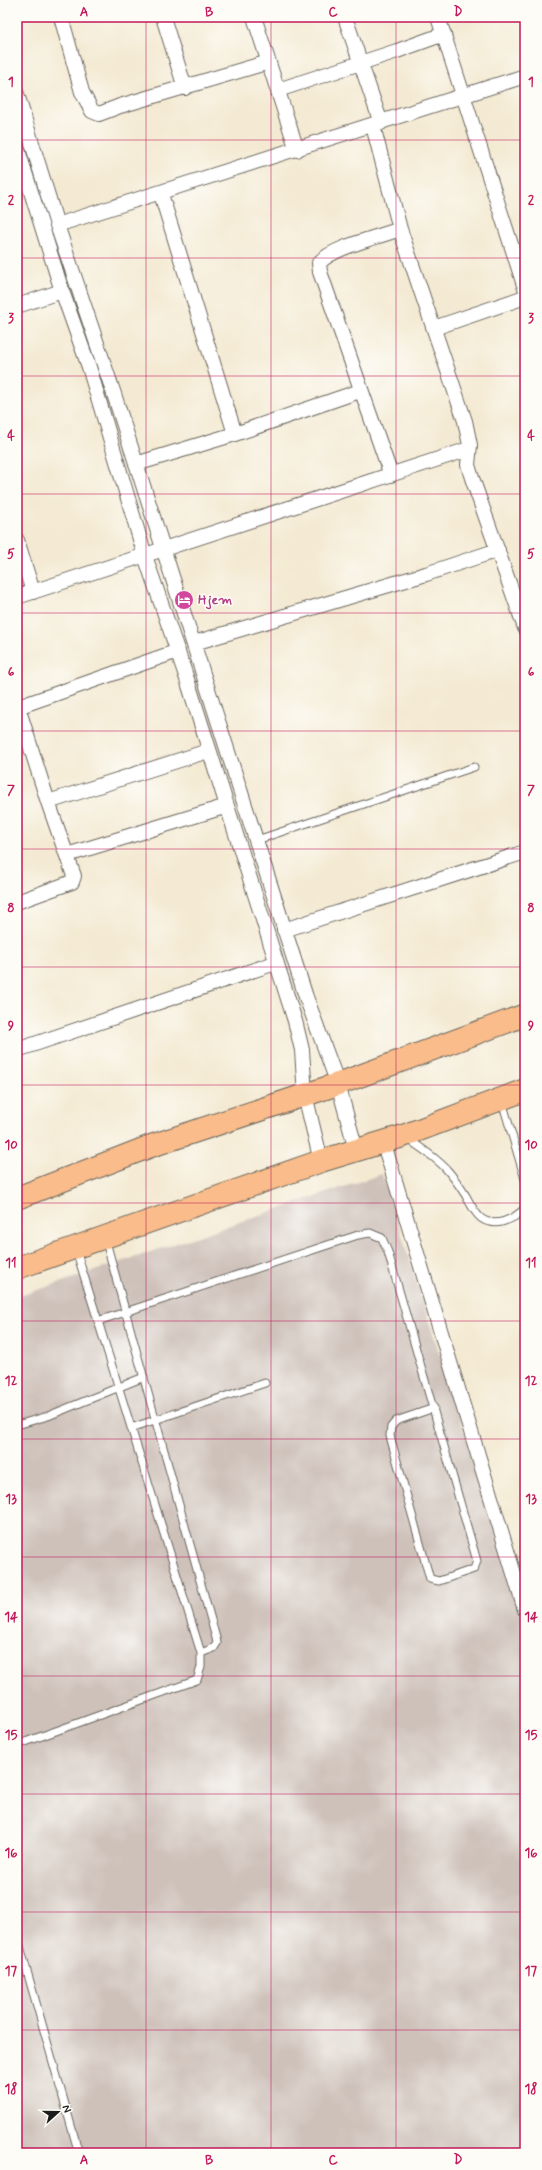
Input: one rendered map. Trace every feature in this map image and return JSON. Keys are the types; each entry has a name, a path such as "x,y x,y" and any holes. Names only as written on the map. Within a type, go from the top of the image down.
{"main road":[{"path":"17,1198 151,1146 338,1084 525,1015"},
{"path":"17,1268 321,1161 393,1138 501,1097 525,1090"}],"street":[{"path":"61,17 82,92 92,111 99,114 269,62"},
{"path":"163,17 185,88"},
{"path":"254,17 297,150"},
{"path":"345,17 360,62 377,125 400,229 465,421 470,449 468,465 525,628"},
{"path":"438,17 525,288"},
{"path":"278,90 444,34"},
{"path":"57,225 161,194 525,76"},
{"path":"17,94 57,225 136,464 162,550 194,643 284,930 338,1084 356,1150"},
{"path":"17,147 62,291 91,375 145,556 178,651 208,751 227,806 295,1021 302,1050 305,1095 321,1161"},
{"path":"161,194 236,434"},
{"path":"391,475 360,391 320,272 319,263 324,258 337,251 400,229"},
{"path":"17,306 62,291"},
{"path":"434,328 525,297"},
{"path":"136,464 236,434 360,391"},
{"path":"17,597 470,449"},
{"path":"17,540 33,592"},
{"path":"194,643 419,576 498,550"},
{"path":"17,902 72,882 74,876 20,723 17,706 178,651"},
{"path":"48,802 208,751"},
{"path":"67,855 227,806"},
{"path":"284,930 525,852"},
{"path":"17,1050 276,962"},
{"path":"393,1138 525,1610"}],"lane":[{"path":"257,840 474,767"},
{"path":"501,1097 525,1179"},
{"path":"393,1138 433,1156 448,1171 465,1195 474,1213 484,1220 493,1224 508,1220 519,1215 525,1208"},
{"path":"98,1321 358,1235 370,1233 382,1238 388,1252 434,1408 477,1561 474,1569 439,1581 430,1579 390,1436 391,1427 396,1421 434,1408"},
{"path":"105,1237 216,1638 217,1643 214,1648 201,1653"},
{"path":"17,1745 197,1680 201,1667 201,1653 75,1248"},
{"path":"17,1425 48,1416 144,1377"},
{"path":"131,1428 265,1382"},
{"path":"17,1936 78,2150"}],"shaded area":[{"path":"382,1174 525,1625 525,2153 17,2153 17,1297"}],"place":[{"name":"Hjem","path":"184,600"}]}
